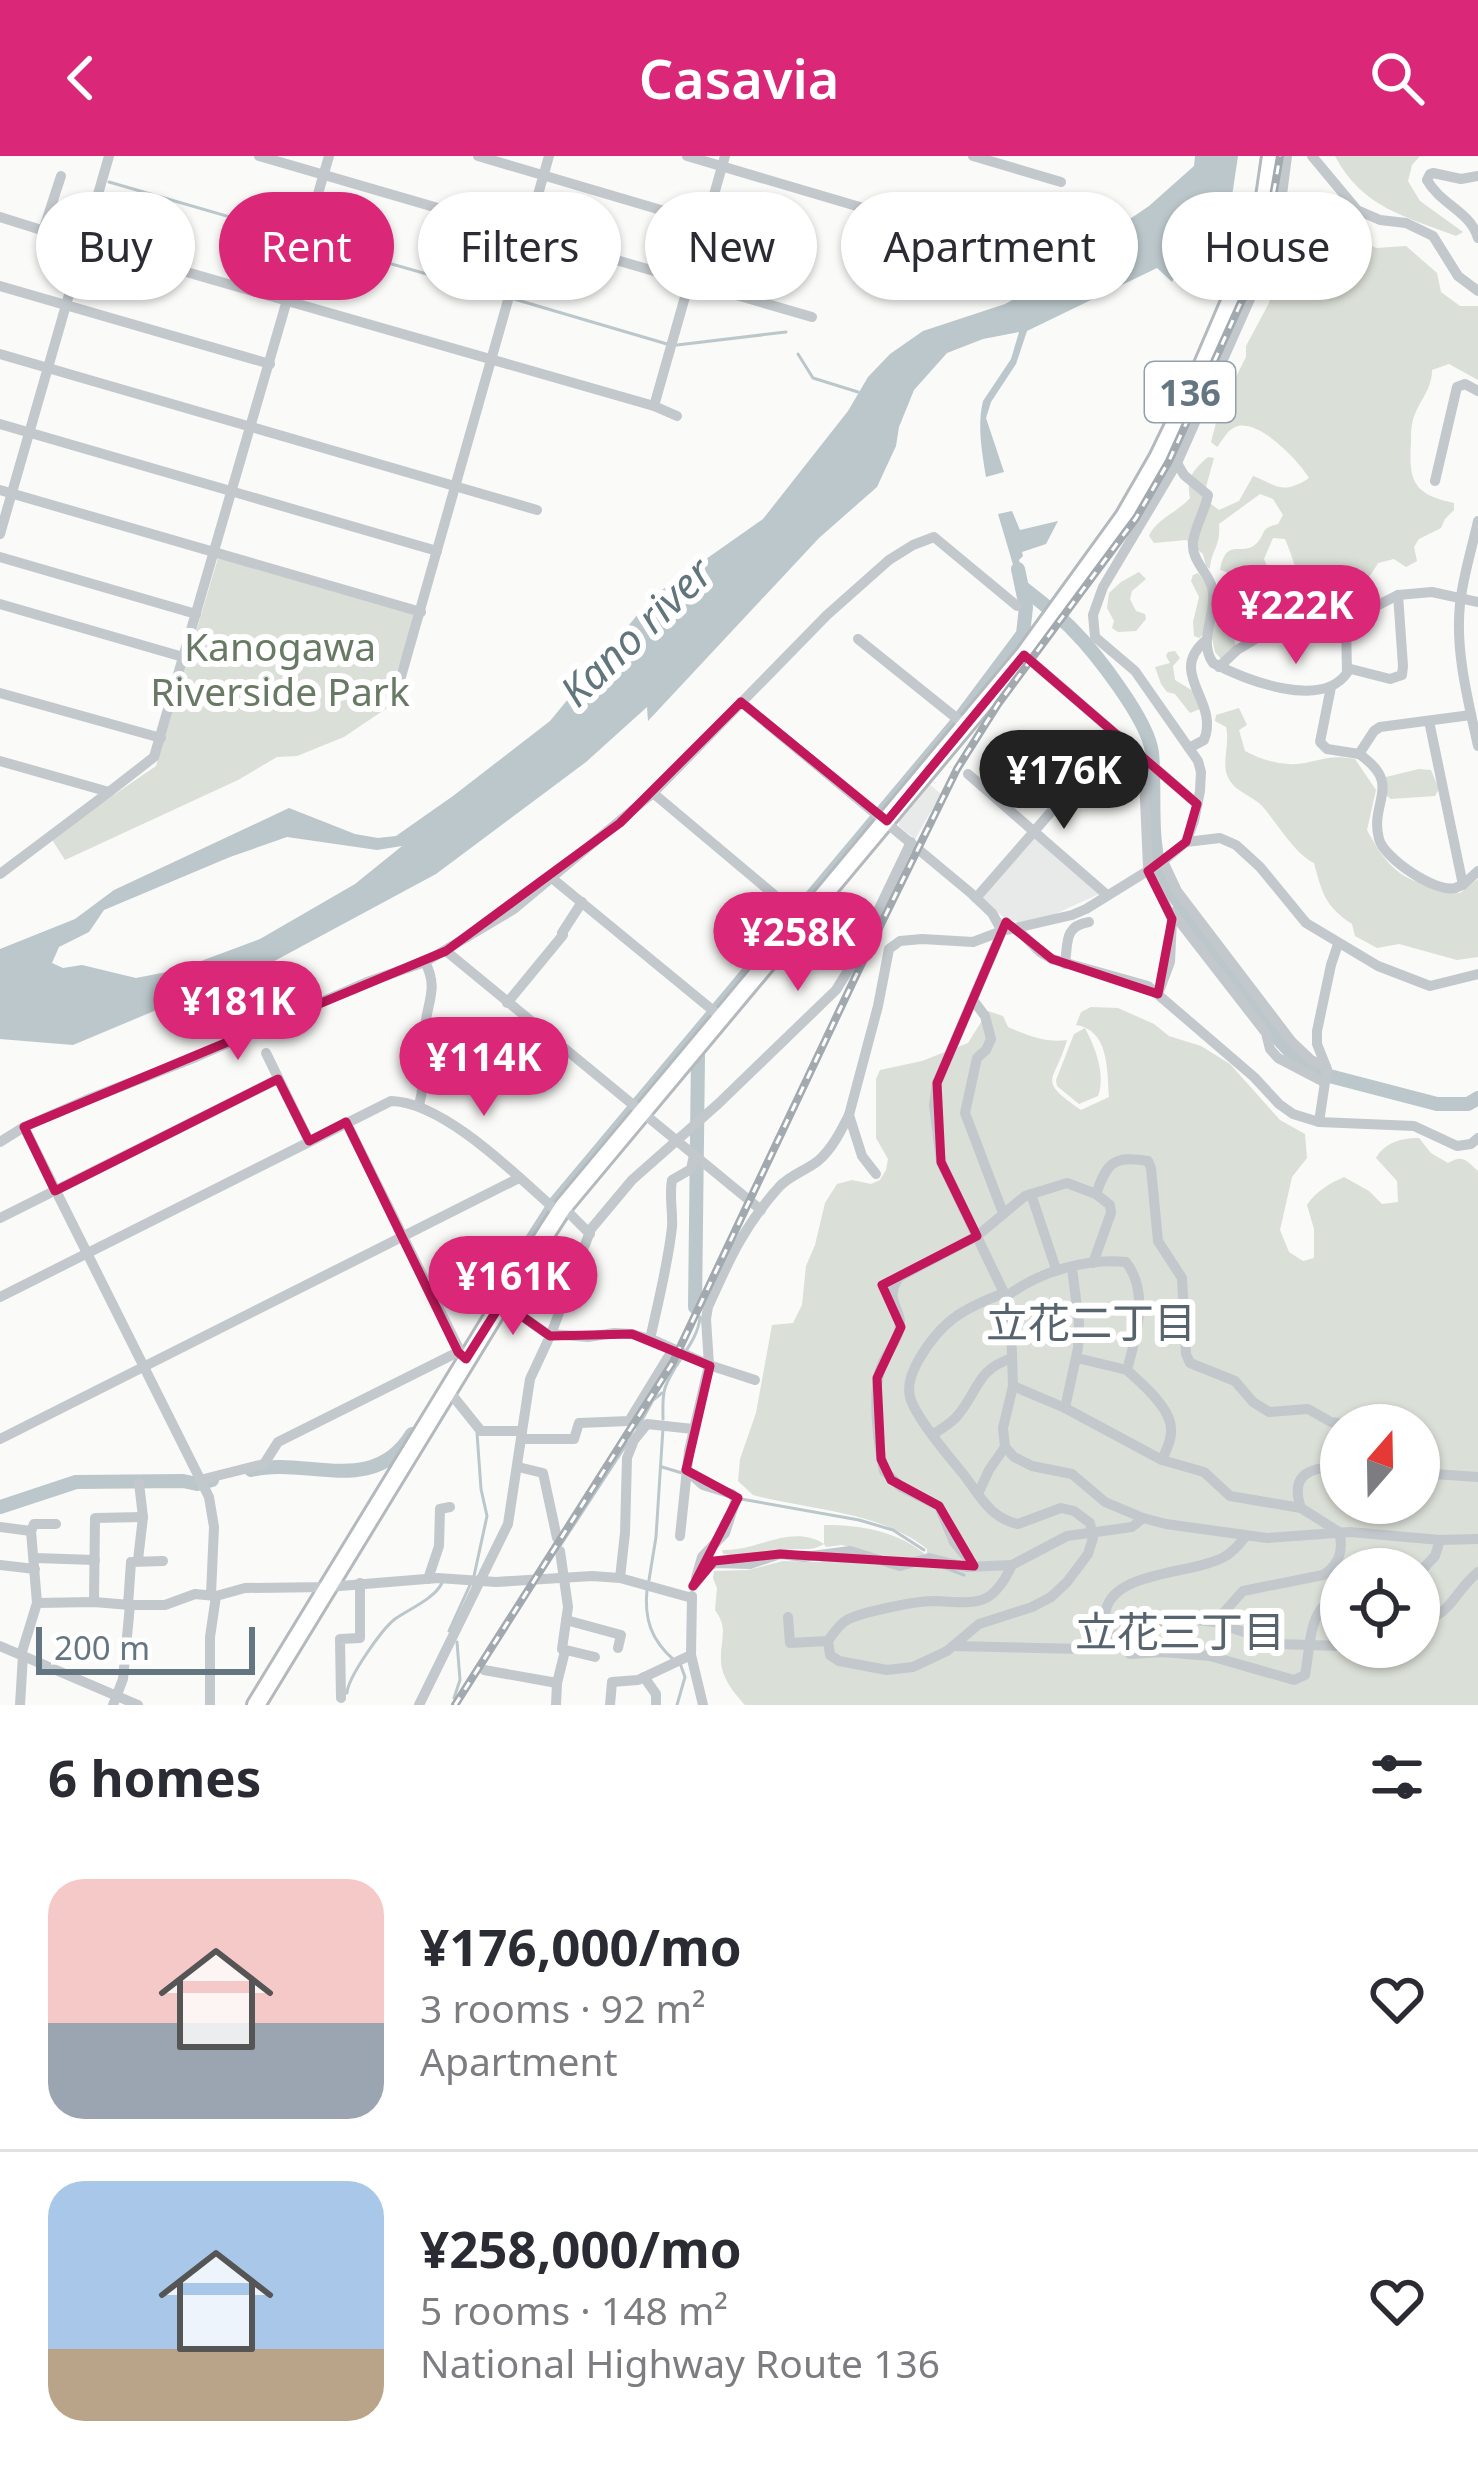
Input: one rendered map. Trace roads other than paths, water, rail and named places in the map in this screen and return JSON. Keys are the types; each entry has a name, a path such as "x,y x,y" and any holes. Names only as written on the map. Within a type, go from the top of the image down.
{"highway":[{"name":"136","path":"256,1705 448,1390 462,1356 561,1209 803,919 881,817 1024,655 1133,502 1201,369 1249,257 1271,156"}],"street":[{"path":"98,192 109,156"},
{"path":"259,156 418,202"},
{"path":"0,874 151,761 329,156"},
{"path":"478,156 645,205"},
{"path":"539,192 549,156"},
{"path":"687,156 723,161 841,198"},
{"path":"973,156 1060,182"},
{"path":"680,1536 686,1470 709,1365 708,1307 737,1242 761,1210 784,1181 821,1158 843,1128 893,944 922,939 967,943 1072,915 1156,865 1190,836 1201,772 1190,748 1135,671 1095,637 1092,622 1103,587 1177,464 1263,266 1281,202 1287,156"},
{"path":"1312,156 1357,210 1433,236 1458,276 1478,291"},
{"path":"714,192 723,161"},
{"path":"1478,176 1461,179 1433,173 1427,177 1433,191 1473,224 1478,238"},
{"path":"56,192 61,176"},
{"path":"0,218 36,229"},
{"path":"195,275 677,416"},
{"path":"0,286 270,364"},
{"path":"0,534 6,492 66,300"},
{"path":"395,698 508,300"},
{"path":"654,406 684,300"},
{"path":"754,300 812,317"},
{"path":"0,353 538,510"},
{"path":"1436,481 1457,387 1465,384 1478,391"},
{"path":"0,424 437,550"},
{"path":"1177,464 1208,495 1193,540 1194,554 1212,593 1210,626 1205,641 1194,652 1192,669 1194,688 1207,710 1208,729 1204,740 1190,748"},
{"path":"6,492 421,612"},
{"path":"1477,737 1460,644 1460,598 1478,520"},
{"path":"0,1142 24,1126 425,962 514,909 653,793 827,615 913,545 934,537 1017,606"},
{"path":"0,557 196,614"},
{"path":"1220,667 1257,638 1318,633 1399,595 1432,592 1478,602"},
{"path":"1347,668 1390,679 1402,675 1399,595"},
{"path":"0,604 183,657"},
{"path":"1205,641 1209,659 1220,667 1295,692 1331,687 1345,677 1346,623"},
{"path":"858,639 965,725"},
{"path":"1024,655 1197,804"},
{"path":"1331,687 1320,742 1359,754 1374,766 1383,783 1377,827 1383,850 1434,885 1449,889 1478,871"},
{"path":"0,693 161,738"},
{"path":"741,702 976,898 1002,931"},
{"path":"1359,754 1380,727 1471,716"},
{"path":"1429,721 1463,884"},
{"path":"976,898 1118,735"},
{"path":"1141,757 1156,865 1172,919 1171,962 1158,994"},
{"path":"0,761 109,792"},
{"path":"968,774 1107,896"},
{"path":"653,793 803,919"},
{"path":"1186,842 1220,838 1236,844 1306,922 1378,966 1430,986 1478,974"},
{"path":"419,1705 508,1524 530,1378 590,1234 632,1180 836,990 911,842"},
{"path":"1156,865 1292,1042 1326,1075"},
{"path":"553,879 721,1016"},
{"path":"507,1004 563,935 581,902"},
{"path":"1170,910 1266,1033 1273,1053 1312,1078 1326,1075"},
{"path":"1065,964 1071,929 1089,922"},
{"path":"1017,929 1040,952 1065,964 1138,982 1158,994 1293,1114 1318,1122 1414,1126 1456,1146 1478,1138"},
{"path":"1002,931 938,1083 934,1105 941,1162 1005,1295 1012,1358 1005,1447 1027,1464 1078,1477 1106,1502 1166,1525 1267,1538 1340,1532 1478,1539"},
{"path":"1318,1122 1326,1075 1317,1031 1339,944"},
{"path":"446,951 761,1210"},
{"path":"419,1106 433,987 425,962"},
{"path":"973,1000 985,1016 991,1039 977,1058 965,1113 1003,1213"},
{"path":"266,1053 308,1141"},
{"path":"0,1218 278,1079"},
{"path":"0,1298 392,1101 419,1106 454,1125 590,1234"},
{"path":"849,1114 862,1156 875,1174"},
{"path":"200,1480 264,1464 278,1442 462,1356 346,1122"},
{"path":"24,1126 211,1503 210,1705"},
{"path":"650,1339 673,1222 672,1180 692,1169 694,1155"},
{"path":"1096,1194 1111,1163 1148,1161 1158,1241 1182,1278 1186,1354 1194,1366 1235,1381 1269,1412 1308,1409 1320,1416"},
{"path":"0,1439 519,1178"},
{"path":"974,1566 954,1542 939,1506 902,1487 884,1471 877,1393 880,1369 901,1327 892,1301 894,1282 977,1236 1018,1199 1067,1184 1096,1194 1110,1205 1093,1264"},
{"path":"1031,1194 1056,1269"},
{"path":"1012,1565 989,1597 960,1604 913,1603 848,1619 828,1641 828,1650 836,1660 894,1671 928,1663 979,1624 1031,1607 1056,1593 1088,1554 1092,1532 1087,1520 1069,1509 1056,1509 1028,1522 996,1516 910,1397 914,1370 945,1323 972,1305 1005,1295 1056,1269 1126,1262 1136,1278 1138,1329 1127,1370"},
{"path":"1065,1408 1077,1358 1079,1322 1072,1268"},
{"path":"502,1302 551,1335 622,1333 650,1339 755,1380"},
{"path":"448,1390 481,1431 574,1439 579,1423 629,1421 673,1349"},
{"path":"934,1434 958,1416 989,1368 1012,1358"},
{"path":"1077,1358 1127,1370 1153,1397 1170,1421 1171,1436 1162,1460"},
{"path":"1012,1386 1065,1408 1162,1460 1204,1472 1230,1496 1301,1508 1340,1532"},
{"path":"620,1578 628,1451 647,1424 693,1429"},
{"path":"978,1494 1005,1447"},
{"path":"518,1467 543,1473 568,1604 561,1646 595,1657"},
{"path":"1301,1508 1297,1491 1304,1475 1320,1467"},
{"path":"686,1470 703,1485 736,1498 724,1535 702,1558 693,1592 691,1655 703,1705"},
{"path":"1440,1474 1478,1477"},
{"path":"138,1560 139,1483"},
{"path":"428,1579 439,1546 440,1508 450,1507"},
{"path":"94,1602 95,1518 142,1517"},
{"path":"693,1592 710,1565 750,1564 780,1554 804,1557 850,1551 900,1566 929,1558 961,1567 1012,1565 1067,1536 1136,1526 1143,1518"},
{"path":"20,1705 22,1655 37,1603 31,1531 34,1524 56,1524"},
{"path":"0,1527 31,1531"},
{"path":"1216,1622 1243,1591 1330,1571 1340,1553 1340,1532"},
{"path":"1104,1642 1106,1610 1118,1592 1153,1576 1219,1560 1245,1537"},
{"path":"1437,1548 1440,1540"},
{"path":"0,1565 95,1560"},
{"path":"116,1701 123,1679 130,1562 163,1561"},
{"path":"1440,1615 1478,1572"},
{"path":"37,1603 165,1605 195,1594 239,1588 605,1576 693,1592"},
{"path":"341,1698 340,1639 360,1638 360,1582"},
{"path":"1123,1631 1130,1654 1210,1656 1294,1680 1305,1675 1320,1609"},
{"path":"788,1617 790,1643 828,1641"},
{"path":"953,1646 1090,1648 1138,1624 1190,1619 1216,1622 1279,1644 1320,1646"},
{"path":"566,1620 621,1635 618,1648"},
{"path":"0,1646 116,1701 138,1705"},
{"path":"556,1705 565,1651"},
{"path":"610,1705 610,1683 644,1677 691,1655"},
{"path":"484,1670 557,1683"},
{"path":"644,1677 656,1694 656,1705"}],"water":[{"path":"1195,156 1238,156 1233,192 1165,192 1194,166"},
{"path":"1162,194 1162,273 1157,268 1138,277 1138,213"},
{"name":"Kano river","path":"1012,300 1091,300 1027,331 1016,364 991,402 986,418 1004,472 986,477 981,410 1011,359 1019,332 947,353 914,390 877,487 819,538 648,721 647,707 586,762 436,874 230,985 197,993 73,1045 0,1039 0,949 75,919 114,890 289,808 355,834 396,836 550,721 652,597 763,519 890,354 923,331","holes":["287,837 377,850 402,846 355,884 260,939 177,970 136,978 52,963 59,947 89,932 104,910"]},
{"path":"1012,511 1020,530 1058,521 1046,544 1022,552 1024,585 1019,585 998,514"}],"waterway":[{"path":"109,182 219,214"},
{"path":"394,265 418,271"},
{"path":"517,300 667,344"},
{"path":"677,345 786,332"},
{"path":"798,354 813,378 858,392"},
{"path":"531,1241 556,1202 955,725 1023,634 1026,607 1018,569"},
{"path":"1022,587 1082,640 1141,723 1152,753 1154,835 1164,882 1282,1043 1318,1073 1437,1104 1468,1104 1478,1098"},
{"path":"692,1045 698,1055 695,1307"},
{"path":"663,1419 665,1388 695,1336 700,1317"},
{"path":"637,1429 662,1393"},
{"path":"649,1580 663,1428"},
{"path":"474,1576 487,1516 477,1433"},
{"path":"251,1470 358,1470 378,1465 412,1434"},
{"path":"560,1546 628,1442"},
{"path":"662,1467 682,1473"},
{"path":"0,1507 76,1482 197,1484 212,1480"},
{"path":"741,1499 859,1520 893,1530 924,1550"},
{"path":"943,1567 964,1575"},
{"path":"347,1693 359,1665 382,1633 442,1583"},
{"path":"449,1631 470,1585"},
{"path":"647,1589 651,1628 674,1660"},
{"path":"454,1698 460,1680 457,1642"},
{"path":"677,1705 685,1677 681,1666"}],"railway":[{"path":"455,1705 673,1362 957,769 998,704 1136,518 1169,461 1248,287 1267,231 1280,156"}],"district":[{"name":"立花二丁目","path":"1091,1321"},
{"name":"立花三丁目","path":"1180,1630"}],"park label":[{"name":"Kanogawa Riverside Park","path":"280,668"}]}
